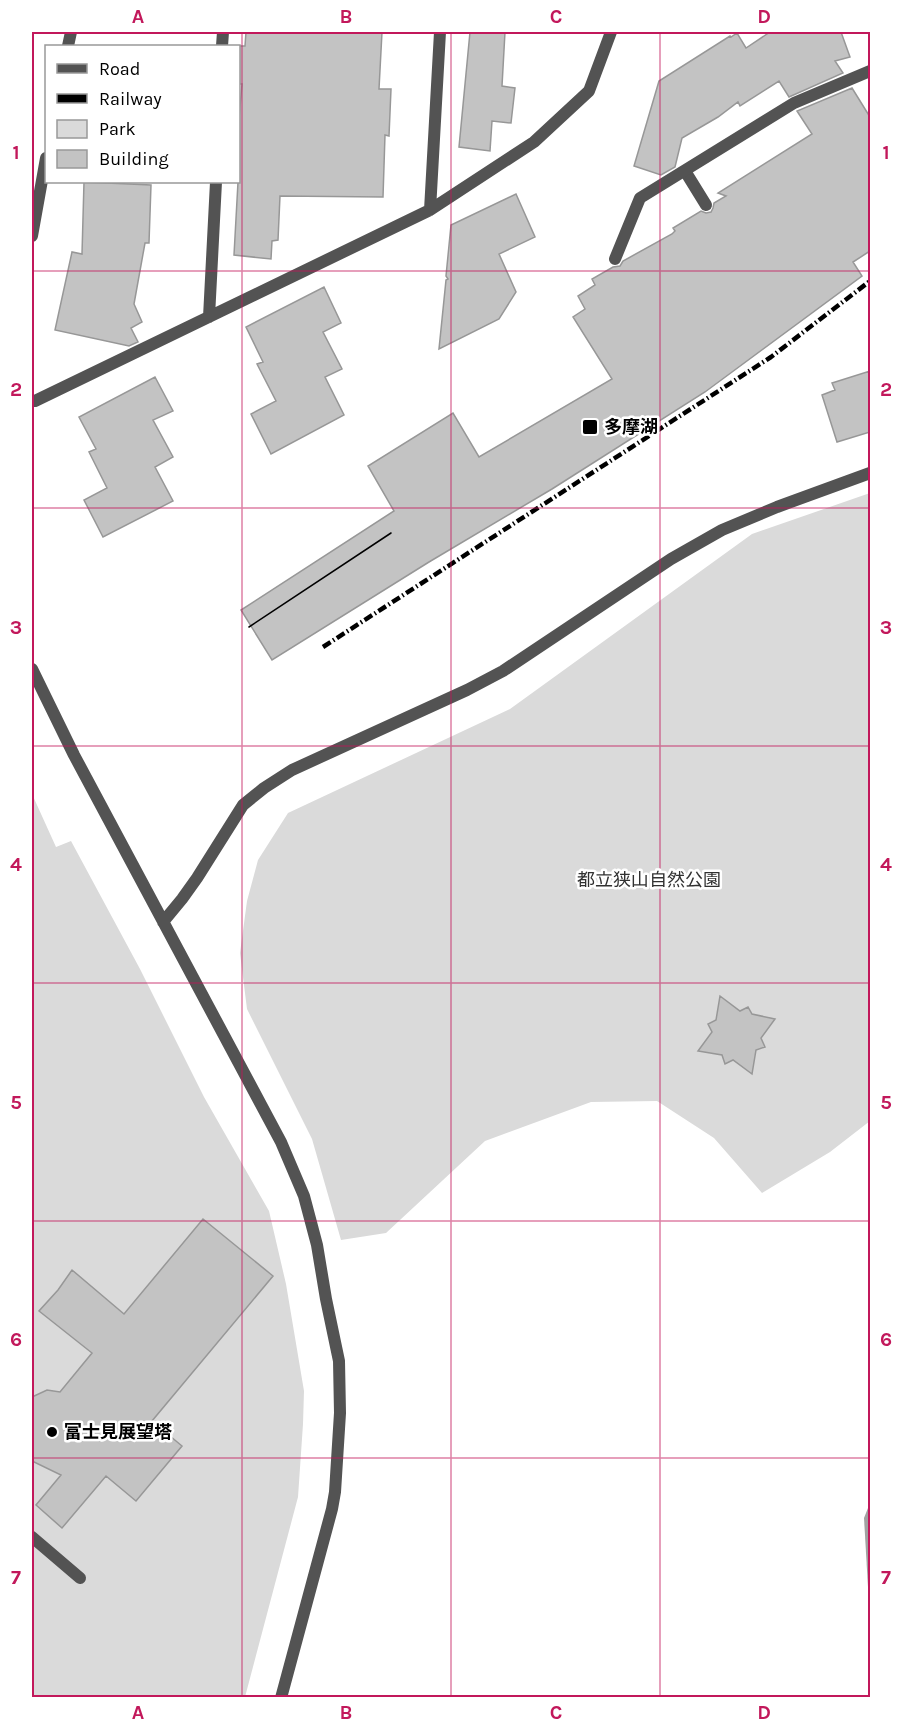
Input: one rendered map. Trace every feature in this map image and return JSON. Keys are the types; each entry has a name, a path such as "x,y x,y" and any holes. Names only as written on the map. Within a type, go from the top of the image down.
{"street":[{"path":"430,210 440,32"},
{"path":"35,401 430,210 534,142 589,91 611,32"},
{"path":"615,259 640,198 794,103 870,72"},
{"path":"32,236 45,164"},
{"path":"685,171 706,205"},
{"path":"209,317 216,183"},
{"path":"162,921 197,878 243,805 292,770 467,690 503,671 671,559 722,530 870,473"},
{"path":"32,669 74,755 281,1142 304,1196 317,1245 339,1361 340,1413 335,1492 324,1542 281,1698"},
{"path":"32,1537 80,1578"}],"green space":[{"name":"都立狭山自然公園","path":"870,493 870,1121 830,1152 762,1193 714,1138 657,1101 591,1102 485,1141 386,1233 341,1240 312,1139 247,1009 240,953 247,901 258,860 288,813 510,709 752,534"},
{"path":"32,794 56,847 71,841 140,969 204,1097 269,1211 286,1284 304,1391 303,1424 298,1497 245,1697 32,1697"}],"shaded area":[{"path":"870,1503 870,1622 864,1518"}],"building":[{"path":"246,32 382,32 379,89 391,89 389,136 385,135 383,197 280,196 278,240 272,241 271,259 234,255 238,183 240,183 242,84 240,84 240,46 245,46"},
{"path":"470,32 505,32 502,86 515,88 511,123 492,121 490,151 459,147"},
{"path":"770,32 841,32 850,57 835,61 843,73 789,97 779,81 740,106 738,102 718,117 682,138 675,167 661,175 634,166 659,81 730,36 737,33 746,48"},
{"path":"852,88 870,117 870,251 853,262 862,276 705,392 552,489 429,562 272,660 241,610 394,511 368,466 453,413 479,457 612,379 573,317 585,309 578,296 595,285 592,279 613,267 620,266 623,261 672,234 675,231 673,228 701,211 711,212 714,203 726,196 718,193 812,134 797,111"},
{"path":"84,183 151,185 149,243 145,243 134,304 142,322 131,328 138,342 129,346 55,330 72,252 82,254"},
{"path":"516,194 535,237 499,254 516,292 499,319 439,349 446,280 448,279 446,276 451,225"},
{"path":"324,287 341,323 323,332 342,369 325,377 344,415 271,454 251,414 276,401 257,364 263,362 246,327"},
{"path":"870,371 870,432 837,442 822,395 835,390 832,383"},
{"path":"155,377 173,411 153,420 173,457 155,467 173,501 103,537 84,500 107,488 89,452 96,449 79,417"},
{"path":"720,996 740,1011 748,1007 752,1014 775,1019 761,1038 765,1047 756,1050 752,1074 733,1060 725,1064 722,1055 698,1051 712,1032 708,1024 716,1020"},
{"path":"203,1219 273,1276 152,1421 182,1446 136,1501 106,1476 62,1528 36,1505 61,1475 32,1461 32,1397 47,1390 60,1392 92,1353 39,1311 72,1270 124,1314"}],"tram line":[{"path":"249,627 391,533"}],"railway":[{"path":"323,647 771,357 870,281"}],"place":[{"name":"多摩湖","path":"590,427"},
{"name":"富士見展望塔","path":"52,1432"}]}
